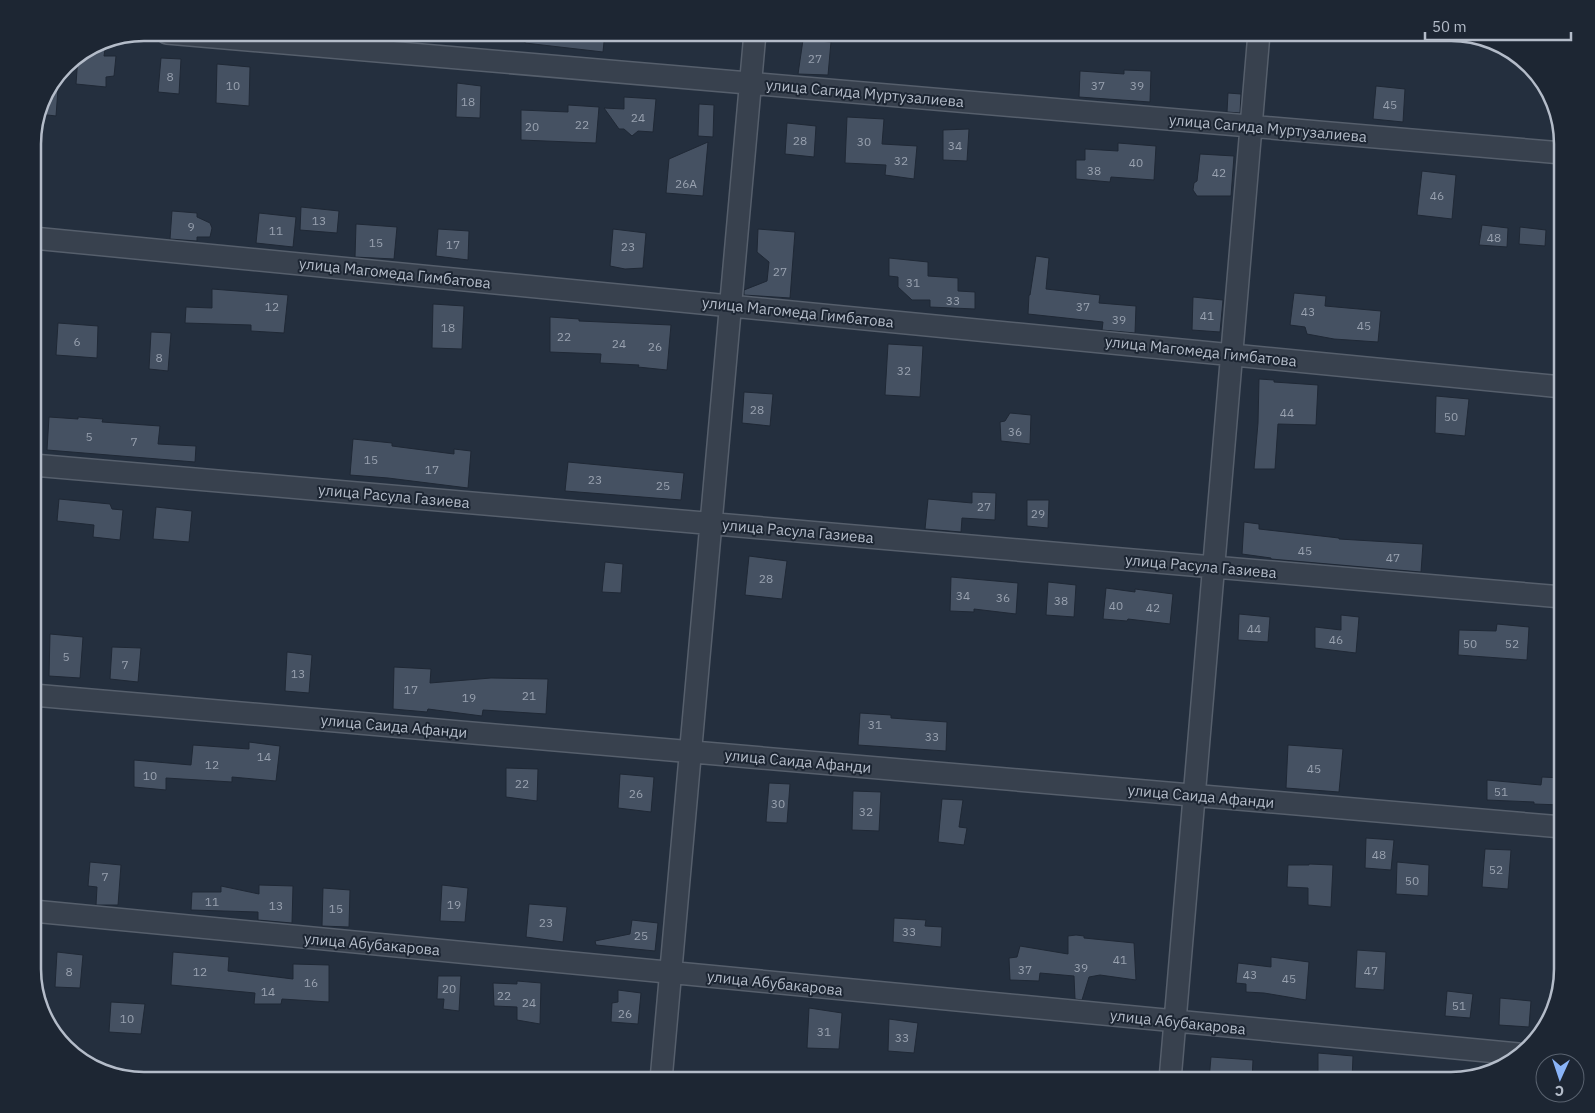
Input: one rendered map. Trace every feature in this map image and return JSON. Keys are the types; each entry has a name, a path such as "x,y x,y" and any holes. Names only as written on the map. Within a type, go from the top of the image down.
{"street":[{"name":"улица Сагида Муртузалиева","path":"270,41 1554,152"},
{"path":"662,1072 754,41"},
{"path":"1171,1072 1258,41"},
{"name":"улица Магомеда Гимбатова","path":"41,239 1554,386"},
{"name":"улица Расула Газиева","path":"41,466 1554,596"},
{"name":"улица Саида Афанди","path":"41,696 1554,826"},
{"name":"улица Абубакарова","path":"41,912 1509,1053"}],"building":[{"path":"525,41 604,41 603,52 525,43"},
{"path":"803,41 831,42 828,75 798,74"},
{"path":"105,49 104,56 116,56 114,76 106,77 106,87 76,84 77,66 87,59"},
{"path":"161,58 181,59 179,94 158,92"},
{"path":"217,64 250,67 249,106 216,103"},
{"path":"1124,70 1151,71 1150,102 1079,97 1080,71 1124,74"},
{"path":"457,83 481,86 480,118 456,117"},
{"path":"1376,86 1405,89 1403,122 1373,119"},
{"path":"58,88 56,116 46,115"},
{"path":"1228,93 1241,94 1240,113 1227,112"},
{"path":"624,97 656,99 653,132 638,131 632,136 624,129 619,129 604,108 624,109"},
{"path":"699,104 714,105 713,137 698,136"},
{"path":"568,105 599,107 596,143 521,140 521,110 568,112"},
{"path":"847,117 884,119 882,144 917,146 914,179 885,175 886,165 845,163"},
{"path":"787,123 816,126 814,157 785,154"},
{"path":"969,129 967,161 943,160 943,130"},
{"path":"708,142 703,196 666,193 669,159"},
{"path":"1118,143 1156,146 1154,180 1111,177 1110,182 1076,179 1076,160 1085,160 1085,149 1118,151"},
{"path":"1200,154 1234,156 1231,196 1197,196 1193,190 1194,183 1197,181"},
{"path":"1422,171 1456,175 1452,219 1417,215"},
{"path":"301,207 339,211 337,233 300,230"},
{"path":"172,211 197,213 197,217 210,223 212,228 210,237 197,237 197,241 170,239"},
{"path":"259,213 296,217 293,247 256,243"},
{"path":"356,224 397,227 394,259 355,257"},
{"path":"1482,225 1508,228 1507,247 1479,245"},
{"path":"1520,227 1546,230 1545,246 1519,244"},
{"path":"438,229 469,231 468,260 436,256"},
{"path":"613,229 646,233 643,268 625,269 610,266"},
{"path":"758,229 795,232 790,298 744,295 744,290 767,281 769,262 757,252"},
{"path":"1036,256 1049,258 1046,289 1100,295 1099,303 1136,306 1135,333 1102,330 1103,322 1028,314 1029,295"},
{"path":"889,258 928,262 928,276 958,278 958,291 975,292 975,309 930,307 930,300 912,300 898,287 898,277 889,276"},
{"path":"212,289 288,295 284,333 251,331 251,325 185,323 186,307 212,308"},
{"path":"1294,293 1326,296 1325,306 1381,311 1378,342 1334,339 1307,334 1305,327 1290,325"},
{"path":"1193,297 1223,300 1220,332 1192,330"},
{"path":"433,304 464,306 462,349 432,348"},
{"path":"550,317 579,319 579,321 671,325 667,370 638,367 639,365 600,363 601,354 550,352"},
{"path":"58,323 98,326 97,358 56,355"},
{"path":"151,332 171,333 168,371 149,369"},
{"path":"888,344 923,346 920,397 885,395"},
{"path":"1259,379 1318,385 1316,425 1278,424 1275,469 1254,469"},
{"path":"744,392 773,394 770,426 742,423"},
{"path":"1436,396 1469,399 1465,436 1435,433"},
{"path":"1010,413 1031,415 1030,444 1001,441 1000,422 1005,421"},
{"path":"49,417 103,419 102,422 160,426 158,444 196,446 195,462 47,450"},
{"path":"353,439 392,443 392,446 454,454 454,449 471,451 468,488 350,475"},
{"path":"568,462 684,473 681,500 565,491"},
{"path":"972,492 996,493 995,520 962,518 961,532 925,529 928,499 972,503"},
{"path":"59,499 110,504 112,509 123,510 120,540 93,537 94,525 57,521"},
{"path":"1027,500 1049,500 1048,528 1027,526"},
{"path":"156,507 192,511 189,542 153,539"},
{"path":"1244,522 1259,524 1259,529 1339,539 1423,544 1421,572 1271,559 1242,554"},
{"path":"749,556 787,561 782,599 745,595"},
{"path":"605,562 623,564 621,593 602,592"},
{"path":"951,577 1018,583 1016,614 974,609 974,612 950,611"},
{"path":"1048,582 1076,585 1074,617 1046,615"},
{"path":"1106,588 1135,592 1135,589 1173,594 1170,624 1128,619 1127,621 1103,619"},
{"path":"1239,614 1270,617 1268,642 1238,640"},
{"path":"1341,615 1359,617 1356,653 1315,648 1315,627 1341,630"},
{"path":"1497,624 1529,627 1527,660 1458,655 1459,630 1496,631"},
{"path":"50,634 83,637 80,678 49,676"},
{"path":"112,647 141,648 138,682 110,679"},
{"path":"287,652 312,655 309,693 285,691"},
{"path":"394,667 431,669 430,683 491,678 548,679 546,714 483,710 482,716 428,709 427,712 393,709"},
{"path":"860,713 891,715 891,718 947,722 946,751 858,745"},
{"path":"249,742 280,746 276,781 232,777 232,782 166,778 166,790 134,787 134,760 191,765 193,745 249,749"},
{"path":"1288,745 1343,749 1339,792 1286,788"},
{"path":"506,768 538,769 537,801 506,797"},
{"path":"620,774 654,777 651,812 618,808"},
{"path":"1542,777 1554,778 1554,805 1487,800 1487,780 1541,785"},
{"path":"769,783 790,784 787,823 766,822"},
{"path":"853,791 881,792 879,831 852,830"},
{"path":"942,799 963,800 959,827 967,828 964,845 938,842"},
{"path":"1366,838 1394,840 1391,870 1365,868"},
{"path":"1485,849 1511,850 1508,889 1482,887"},
{"path":"90,862 121,865 118,905 96,905 97,887 88,886"},
{"path":"1397,862 1429,865 1428,896 1396,894"},
{"path":"1288,865 1333,865 1331,907 1308,905 1308,888 1287,887"},
{"path":"259,885 293,886 292,923 258,920 258,912 191,910 192,892 221,892 221,886 259,894"},
{"path":"442,885 468,888 465,922 440,921"},
{"path":"323,888 350,890 349,927 322,926"},
{"path":"529,904 567,907 563,942 526,937"},
{"path":"894,918 926,920 925,926 942,927 941,947 893,942"},
{"path":"632,920 658,923 655,951 596,945 595,941 630,934"},
{"path":"1068,936 1084,936 1084,938 1134,943 1136,980 1100,975 1089,977 1082,1000 1075,999 1074,976 1040,973 1039,981 1010,980 1009,958 1017,957 1020,946 1068,954"},
{"path":"1357,950 1386,952 1384,990 1355,988"},
{"path":"57,952 83,955 80,988 55,987"},
{"path":"173,952 229,957 228,971 293,979 293,964 329,965 329,1002 282,999 281,1004 254,1004 255,993 171,985"},
{"path":"1271,957 1309,962 1306,1000 1246,992 1246,984 1236,983 1238,963 1271,967"},
{"path":"438,976 461,976 459,1011 443,1009 444,999 437,999"},
{"path":"517,981 541,983 540,1024 517,1020 517,1007 494,1006 493,983 517,984"},
{"path":"618,990 641,993 638,1024 611,1022 612,1003 618,1002"},
{"path":"1447,991 1473,994 1470,1018 1445,1016"},
{"path":"1500,998 1531,1001 1529,1027 1499,1025"},
{"path":"111,1002 145,1004 141,1034 109,1032"},
{"path":"809,1008 842,1013 839,1049 807,1048"},
{"path":"889,1019 918,1023 914,1053 888,1051"},
{"path":"1318,1053 1353,1056 1352,1072 1318,1072"},
{"path":"1211,1057 1253,1060 1252,1072 1210,1072"}]}
